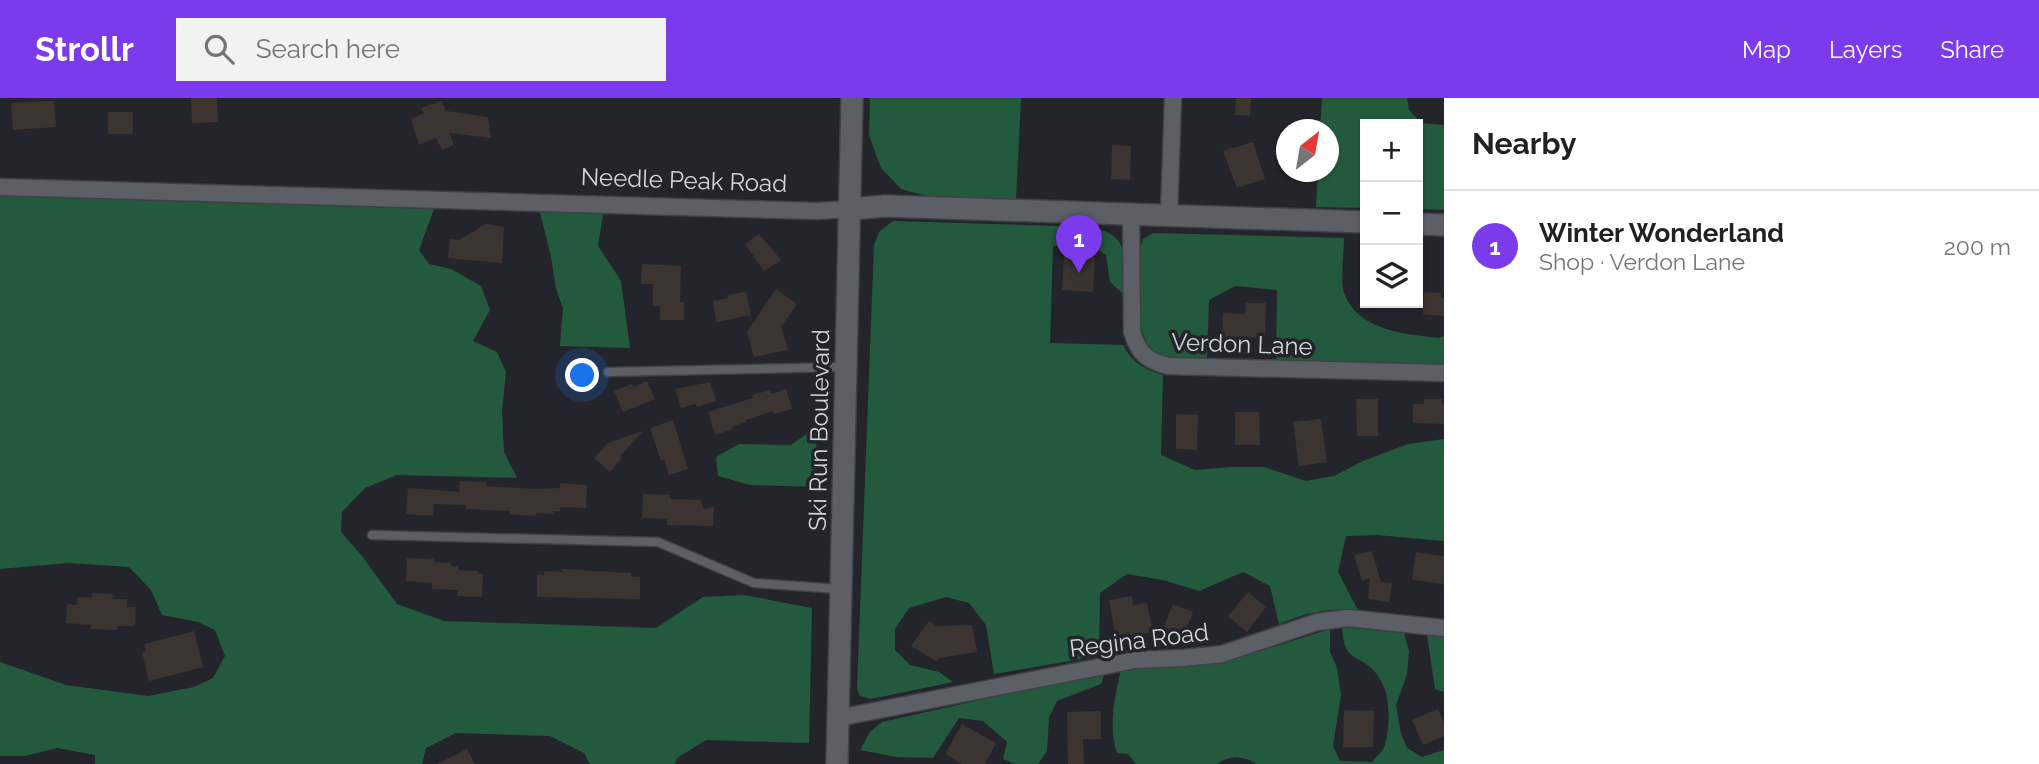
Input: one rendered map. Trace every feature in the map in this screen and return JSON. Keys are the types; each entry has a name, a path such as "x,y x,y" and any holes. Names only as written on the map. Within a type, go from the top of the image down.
{"street":[{"name":"Ski Run Boulevard","path":"837,764 852,98"},
{"path":"1169,215 1173,98"},
{"name":"Needle Peak Road","path":"0,187 266,197 817,211 885,206 1360,222"},
{"name":"Verdon Lane","path":"1131,214 1132,332 1136,346 1150,361 1168,366 1444,373"},
{"path":"1423,224 1444,225"},
{"name":"Regina Road","path":"838,718 1109,664 1222,653 1317,622 1348,618 1444,628"}],"lane":[{"path":"608,372 847,367"},
{"path":"372,535 658,542 754,583 841,589"}],"green space":[{"path":"870,98 1021,98 1016,200 930,197 901,189 881,168 869,135"},
{"path":"1322,98 1407,98 1409,110 1417,119 1360,119 1360,208 1316,207 1317,182 1339,182 1339,119 1321,119"},
{"path":"1423,123 1444,125 1444,210 1423,209"},
{"path":"0,196 434,209 419,250 429,264 451,269 481,286 490,310 473,341 497,352 506,372 502,412 504,452 517,478 397,475 365,488 342,512 341,532 397,604 444,621 656,628 703,597 744,595 812,608 809,743 706,740 677,758 675,764 590,764 584,753 550,736 456,733 426,748 422,764 95,764 95,755 57,748 25,756 0,756 0,662 66,685 148,696 194,687 213,678 225,656 215,630 198,622 162,615 151,590 129,567 69,563 0,569"},
{"path":"540,212 603,214 598,246 621,281 630,348 560,346 563,308 556,289"},
{"path":"893,221 1092,227 1105,231 1120,243 1123,251 1123,294 1110,282 1106,255 1095,248 1053,246 1050,343 1123,345 1139,364 1163,375 1161,455 1195,470 1264,467 1306,481 1334,476 1363,461 1408,444 1444,439 1444,541 1377,535 1346,536 1338,572 1358,610 1318,612 1279,624 1270,586 1243,572 1199,591 1163,580 1127,574 1100,593 1099,656 994,674 986,625 969,603 946,597 909,608 895,629 895,650 910,665 939,672 953,682 871,699 860,696 857,689 874,245 879,232"},
{"path":"1153,233 1344,238 1343,288 1351,306 1360,316 1384,328 1439,338 1444,336 1444,364 1276,360 1277,290 1235,286 1209,300 1207,358 1170,357 1156,353 1147,343 1140,326 1139,251 1143,239"},
{"path":"817,427 815,487 750,485 718,476 716,457 739,444 791,445"},
{"path":"1342,627 1404,633 1409,651 1407,674 1396,705 1401,734 1407,748 1422,757 1444,750 1444,764 1256,764 1236,757 1217,764 1136,764 1128,754 1117,753 1113,723 1121,670 1232,660 1330,629 1330,652 1337,668 1341,695 1333,746 1340,761 1372,762 1385,745 1389,717 1387,697 1375,672 1352,656 1345,647"},
{"path":"1427,635 1444,636 1444,692 1435,689"},
{"path":"1105,672 1101,684 1057,701 1049,717 1047,751 1038,764 1015,764 1003,759 1007,742 983,721 959,718 933,758 896,757 860,750 870,732 882,722"}],"building":[{"path":"191,98 217,98 218,122 192,123"},
{"path":"1236,98 1251,98 1250,116 1235,115"},
{"path":"54,101 56,127 13,130 11,103"},
{"path":"441,101 446,111 488,117 491,138 449,133 454,145 442,150 436,138 419,145 411,119 424,113 421,108"},
{"path":"108,112 133,112 133,134 108,134"},
{"path":"1253,142 1265,179 1237,188 1223,151"},
{"path":"1112,145 1131,146 1130,180 1111,179"},
{"path":"486,224 504,227 502,263 448,258 450,239 459,240"},
{"path":"759,234 781,260 764,271 745,244"},
{"path":"1064,255 1095,257 1093,292 1062,290"},
{"path":"642,264 681,266 680,302 684,302 684,320 660,320 660,306 653,306 653,284 641,284"},
{"path":"776,289 797,304 781,327 788,350 754,357 747,332"},
{"path":"746,292 751,315 716,322 713,301 728,298 727,295"},
{"path":"1424,292 1441,293 1441,298 1444,298 1444,316 1423,314"},
{"path":"1246,303 1266,303 1265,338 1222,337 1223,313 1245,314"},
{"path":"647,381 655,399 623,412 614,391"},
{"path":"710,382 716,401 697,407 696,404 681,408 675,389"},
{"path":"786,389 792,409 774,414 773,411 746,420 732,427 733,429 715,435 708,412 753,398 752,395 770,390 771,394"},
{"path":"1356,399 1378,399 1378,436 1357,436"},
{"path":"1424,399 1442,399 1444,424 1413,423 1413,404 1424,404"},
{"path":"1235,412 1259,412 1260,445 1235,445"},
{"path":"1176,414 1198,415 1197,450 1176,449"},
{"path":"1321,419 1327,462 1299,466 1293,422"},
{"path":"673,420 688,469 669,475 664,460 661,461 650,428"},
{"path":"643,431 620,456 622,458 610,472 594,458 608,443"},
{"path":"460,481 486,482 486,486 535,489 560,488 560,483 587,485 586,508 560,507 560,511 553,511 553,514 536,513 536,516 510,514 510,511 466,509 466,505 434,504 433,516 406,514 408,488 459,492"},
{"path":"643,494 670,495 670,499 700,500 704,509 714,507 713,526 667,525 667,519 642,518"},
{"path":"1372,551 1381,582 1392,583 1389,602 1368,599 1370,578 1362,581 1354,555"},
{"path":"1416,552 1444,556 1444,584 1412,580"},
{"path":"407,558 434,559 433,562 458,566 458,570 478,571 478,574 483,574 482,597 457,596 458,590 432,589 432,583 406,581"},
{"path":"562,569 631,573 631,577 640,577 640,599 537,597 537,574 544,575 544,571 562,572"},
{"path":"1248,592 1266,607 1247,632 1228,616"},
{"path":"92,593 113,594 112,599 127,599 127,607 136,607 135,626 117,626 117,630 91,629 91,625 66,623 67,604 77,605 78,597 92,598"},
{"path":"1132,596 1133,605 1147,603 1153,632 1116,639 1109,600"},
{"path":"1173,604 1193,612 1184,635 1163,628"},
{"path":"929,621 936,626 972,625 977,652 939,658 936,661 911,646"},
{"path":"194,631 203,667 149,681 142,652 146,651 144,644"},
{"path":"1438,709 1444,723 1444,736 1423,745 1412,720"},
{"path":"1344,710 1374,711 1373,747 1343,747"},
{"path":"1101,711 1101,739 1083,739 1084,764 1068,764 1067,712"},
{"path":"962,724 996,743 985,764 962,764 945,754"},
{"path":"467,749 475,764 437,764"}],"place":[{"name":"Winter Wonderland","path":"1079,273"}]}
